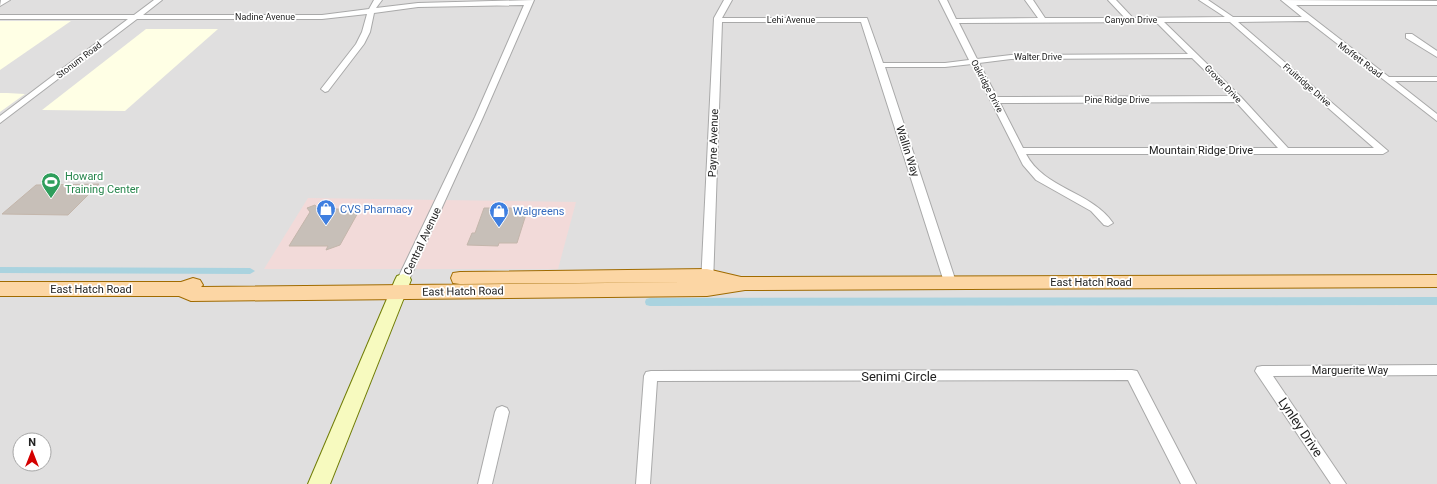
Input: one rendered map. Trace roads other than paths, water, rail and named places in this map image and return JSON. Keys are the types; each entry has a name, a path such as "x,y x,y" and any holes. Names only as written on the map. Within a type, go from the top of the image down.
{"main road":[{"name":"East Hatch Road","path":"0,289 182,289 191,294 401,286 707,282 1437,281"}],"street":[{"path":"0,4 6,0"},
{"name":"Stonum Road","path":"0,120 158,0"},
{"path":"325,89 362,39 368,26 370,11 378,0"},
{"name":"Payne Avenue","path":"707,282 718,20 721,10 728,0"},
{"name":"Oakridge Drive","path":"943,0 955,20 973,61 995,100 1026,163 1040,178 1095,209 1108,223"},
{"path":"1029,0 1044,20"},
{"path":"1112,0 1130,19"},
{"name":"Fruitridge Drive","path":"1203,0 1231,20 1383,151"},
{"path":"1286,1 1433,2"},
{"name":"Moffett Road","path":"1286,1 1307,19 1437,118"},
{"name":"Nadine Avenue","path":"0,17 322,17 455,2 529,2"},
{"name":"Central Avenue","path":"319,484 401,286 479,117 529,2"},
{"name":"Canyon Drive","path":"955,20 1307,19"},
{"name":"Lehi Avenue","path":"718,20 864,20"},
{"name":"Wallin Way","path":"864,20 950,282"},
{"name":"Grover Drive","path":"1158,20 1196,56 1285,150"},
{"path":"1409,36 1437,55"},
{"name":"Walter Drive","path":"880,65 945,65 1011,57 1196,56"},
{"path":"1386,79 1437,79"},
{"name":"Pine Ridge Drive","path":"995,100 1238,99"},
{"name":"Mountain Ridge Drive","path":"1020,151 1383,151"},
{"name":"Marguerite Way","path":"1262,371 1437,370"},
{"name":"Lynley Drive","path":"1262,371 1339,484"},
{"name":"Senimi Circle","path":"643,484 650,376 1132,375 1189,484"},
{"path":"485,484 502,412"}],"waterway":[{"path":"0,270 250,271"},
{"path":"650,302 1437,301"}],"place":[{"name":"Howard Training Center","path":"51,199"},
{"name":"CVS Pharmacy","path":"326,226"},
{"name":"Walgreens","path":"499,228"}]}
